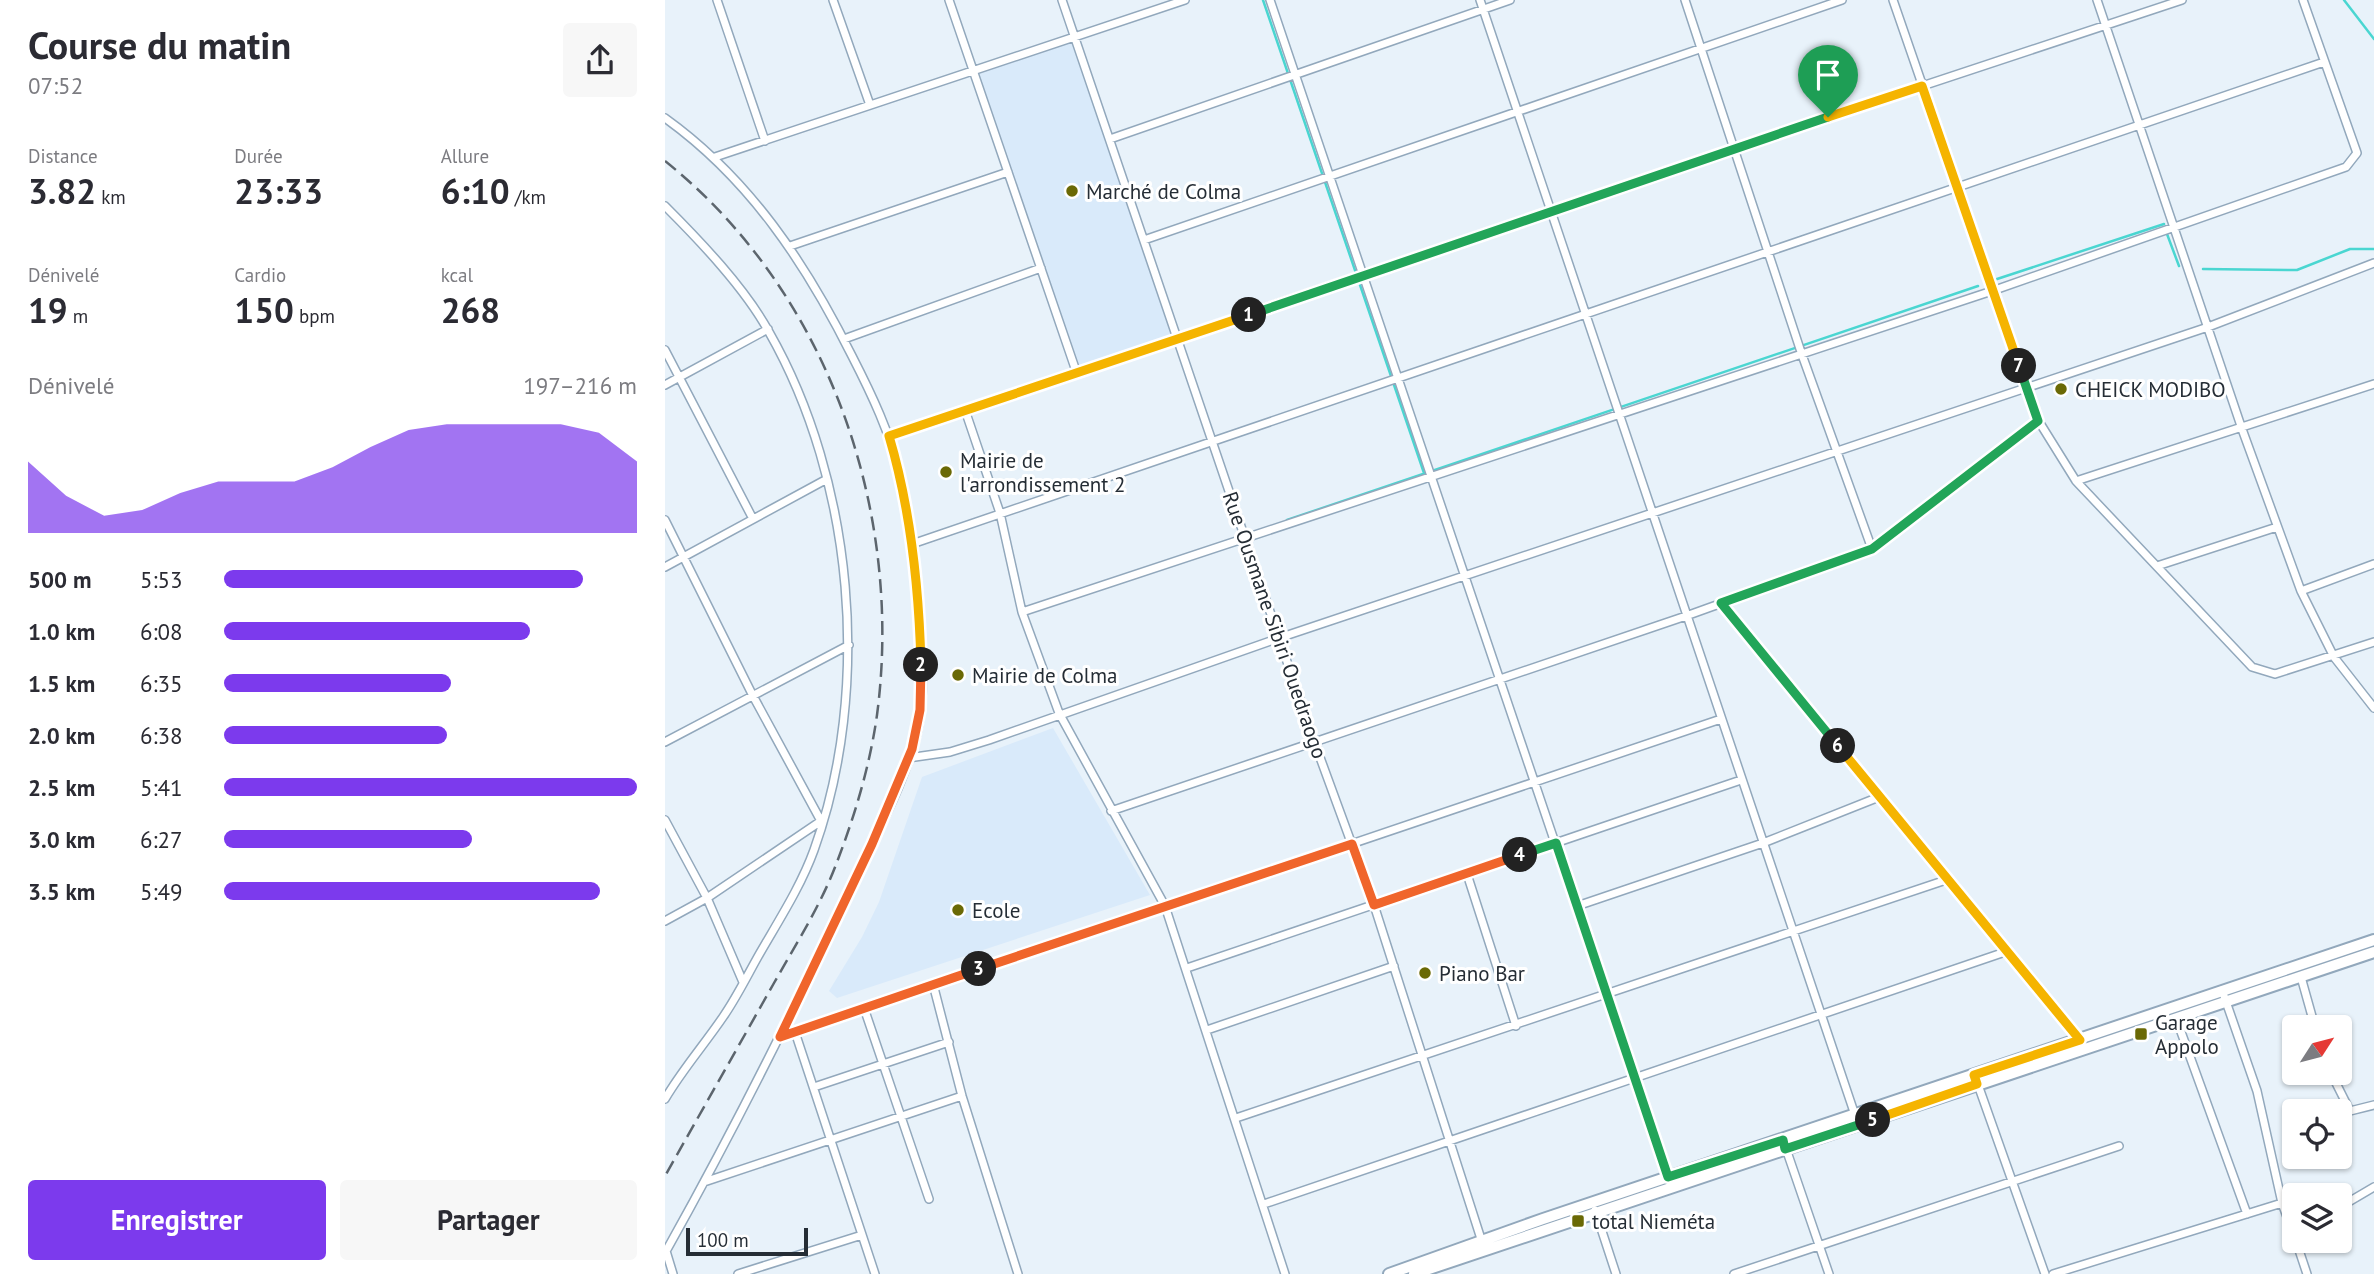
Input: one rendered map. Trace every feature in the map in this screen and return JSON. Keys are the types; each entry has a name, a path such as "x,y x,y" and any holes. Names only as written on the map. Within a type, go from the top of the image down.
{"main road":[{"path":"2082,1045 2222,989 2374,940"},
{"path":"1389,1274 1408,1272 1976,1080 2176,1018 2374,952"}],"street":[{"path":"717,0 765,141"},
{"path":"833,0 870,105"},
{"path":"949,0 1076,371"},
{"name":"Rue Ousmane Sibiri Ouedraogo","path":"1062,0 1314,741 1374,905 1483,1246"},
{"path":"715,157 1075,39 1170,2 1185,0"},
{"path":"1270,0 1636,1077 1669,1182"},
{"path":"1481,0 1617,414 1654,514 1856,1120"},
{"path":"1109,139 1510,0"},
{"path":"1685,0 1801,352 1872,549"},
{"path":"1144,240 1518,113 1700,46 1842,0"},
{"path":"1892,0 2038,421 2076,481 2252,667 2275,674 2374,642"},
{"path":"2097,0 2242,429 2301,591 2334,657 2374,708"},
{"path":"889,436 1735,148 2182,0"},
{"path":"1022,612 1433,479 1801,352 1992,291 2346,167 2357,153 2303,0"},
{"path":"912,544 2324,62"},
{"path":"665,118 715,157 790,246 844,339 889,436 906,500 912,544 921,686 919,725 872,844 780,1037 666,1252 673,1274"},
{"path":"790,246 1008,172"},
{"path":"665,206 718,265 768,329 792,379 827,479 837,534 849,645 847,691 834,782 814,850 789,902 725,1014 665,1099"},
{"path":"908,758 950,752 2026,385 2208,327 2374,263"},
{"path":"844,339 1041,268"},
{"path":"665,385 768,329"},
{"path":"665,351 753,519"},
{"path":"2076,481 2374,384"},
{"path":"965,410 1000,513 1022,612 1059,713 1165,906 1285,1274"},
{"path":"1111,811 1686,616 1872,549 2038,421"},
{"path":"665,566 827,479"},
{"path":"665,520 752,694 821,821"},
{"path":"2157,566 2277,527"},
{"path":"2301,591 2374,564"},
{"path":"1721,603 2082,1045"},
{"path":"665,742 849,645"},
{"path":"780,1037 1721,719"},
{"path":"1187,968 1741,780"},
{"path":"1577,906 1763,843 1879,797"},
{"path":"665,820 707,898 743,982"},
{"path":"665,920 707,898 821,821"},
{"path":"1467,874 1516,1026"},
{"path":"1236,1118 1947,880"},
{"path":"1264,1204 2005,952"},
{"path":"1207,1030 1394,966"},
{"path":"2301,977 2312,1015"},
{"path":"933,984 963,1096 1018,1274"},
{"path":"2053,1274 2282,1203 2257,1091 2222,989"},
{"path":"864,1008 929,1199"},
{"path":"2176,1018 2247,1214"},
{"path":"795,1032 875,1274"},
{"path":"814,1087 949,1042"},
{"path":"1976,1080 2045,1274"},
{"path":"2337,1085 2350,1111 2374,1105"},
{"path":"703,1183 963,1096"},
{"path":"1784,1145 1829,1274"},
{"path":"1734,1274 2013,1184 2119,1146"},
{"path":"2352,1200 2374,1187"},
{"path":"1594,1208 1616,1274"},
{"path":"737,1274 862,1235"},
{"path":"2300,1253 2307,1274"}],"shaded area":[{"path":"1075,39 1178,338 1076,371 974,72"},
{"path":"1053,728 1150,895 837,998 829,991 862,937 879,902 922,777"}],"waterway":[{"path":"1263,0 1424,473"},
{"path":"2344,0 2374,39"},
{"path":"1994,280 2164,224"},
{"path":"2167,234 2179,266"},
{"path":"2203,269 2297,270 2350,249 2374,249"},
{"path":"1287,520 1978,286"}],"railway":[{"path":"665,161 722,214 771,274 811,340 842,410 865,484 878,561 882,638 877,715 866,771 831,878 808,924 665,1176"}],"place":[{"name":"Marché de Colma","path":"1072,191"},
{"name":"CHEICK MODIBO","path":"2061,389"},
{"name":"Mairie de l'arrondissement 2","path":"946,472"},
{"name":"Mairie de Colma","path":"958,675"},
{"name":"Ecole","path":"958,910"},
{"name":"Piano Bar","path":"1425,973"},
{"name":"Garage Appolo","path":"2141,1034"},
{"name":"total Nieméta","path":"1578,1221"}],"route":[{"path":"1922,86 2038,421 1872,549 1721,603 2080,1040 1974,1075 1977,1084 1858,1125 1785,1149 1783,1140 1668,1177 1556,843 1374,905 1352,844 780,1037 872,844 912,749 919,725 920,630 912,544 906,500 889,436 1828,117 1922,86"}]}
